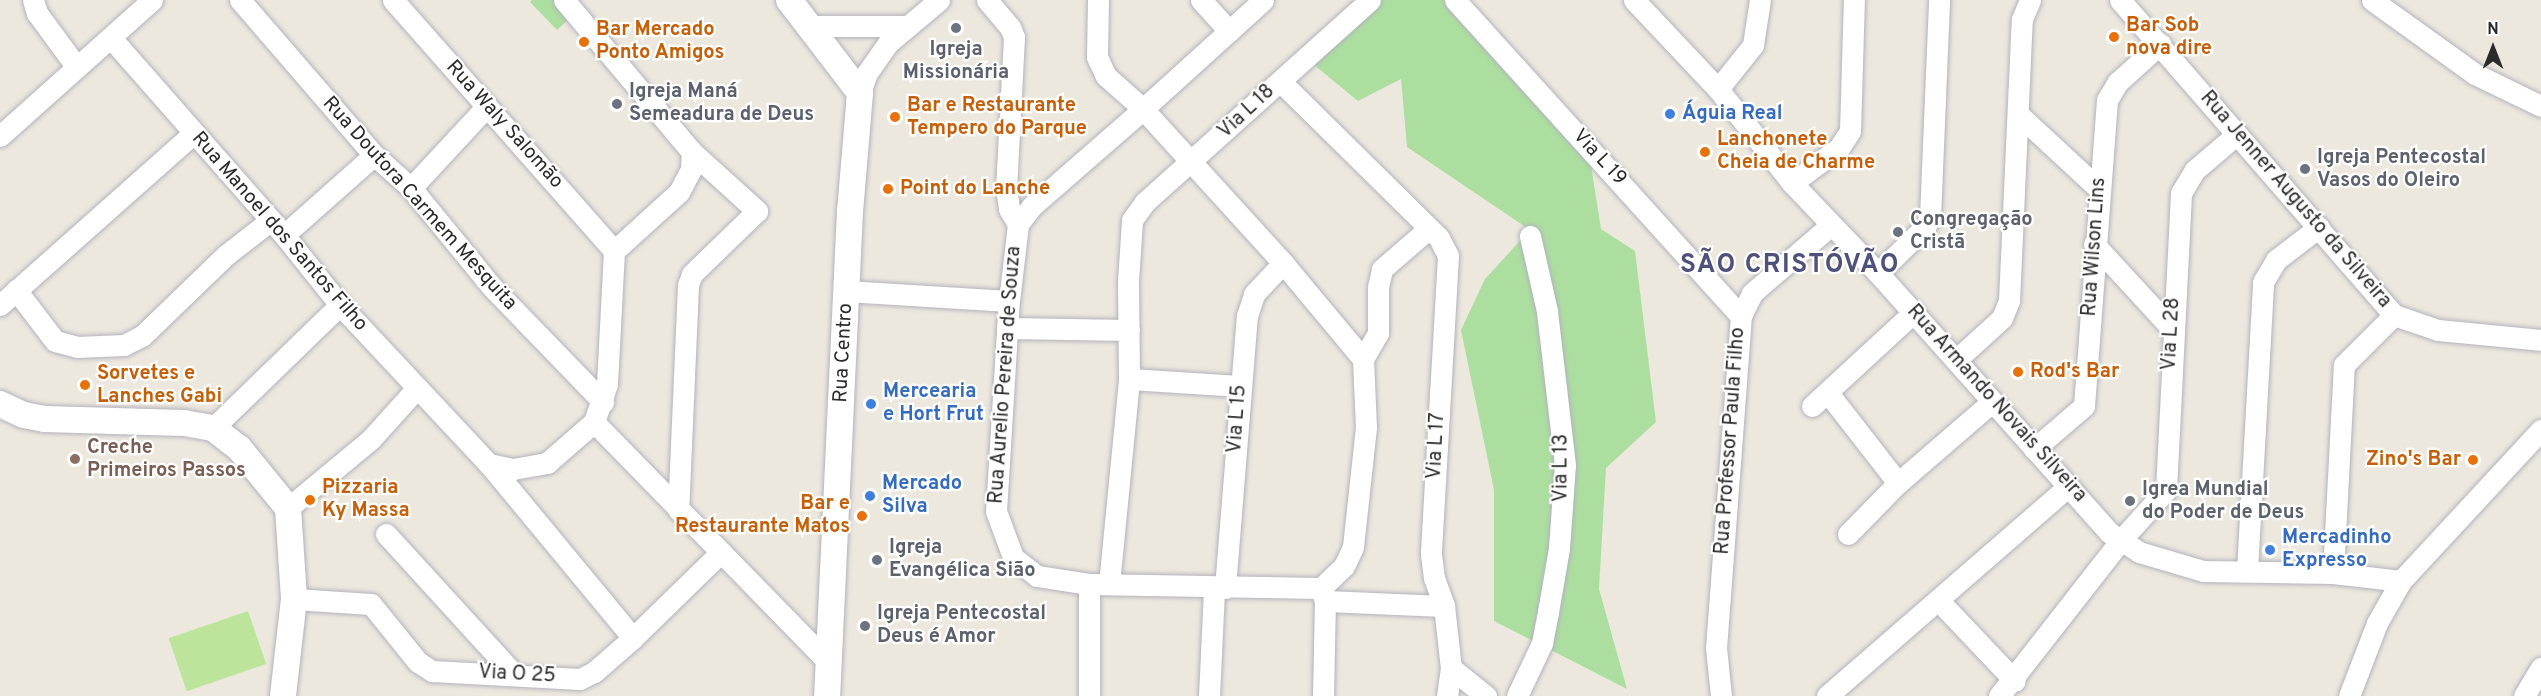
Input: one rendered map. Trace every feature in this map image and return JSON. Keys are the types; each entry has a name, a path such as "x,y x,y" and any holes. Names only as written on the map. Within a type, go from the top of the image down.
{"street":[{"path":"33,0 37,13 76,66"},
{"path":"0,136 152,0"},
{"name":"Rua Doutora Carmem Mesquita","path":"240,0 374,154 411,188 492,287 603,402"},
{"name":"Rua Waly Salomão","path":"393,0 614,251"},
{"path":"564,0 692,152 757,211 692,274 688,285 678,510"},
{"path":"789,0 860,93"},
{"name":"Rua Centro","path":"827,696 846,291 860,93 876,57 907,26 939,0"},
{"path":"987,0 1010,27 1014,37 1006,189 1009,209 1018,224"},
{"path":"1098,0 1096,45 1100,66 1106,76 1143,109 1283,263 1363,359"},
{"path":"1201,0 1229,31"},
{"name":"Rua Aurelio Pereira de Souza","path":"1263,0 1032,206 1018,224 1007,328 997,462 996,511 1000,532 1013,557 1037,576 1099,584 1220,588 1323,595"},
{"name":"Via L 18","path":"1129,330 1131,228 1145,202 1192,164 1370,0"},
{"name":"Via L 19","path":"1455,0 1741,316"},
{"name":"Rua Armando Novais Silveira","path":"1634,0 1718,89 1792,183 1914,312 2034,449 2121,540 2156,558 2203,571 2333,573 2400,581"},
{"path":"1718,89 1753,45 1760,0"},
{"path":"1792,183 1839,148 1850,131 1854,0"},
{"path":"1878,273 1925,227 1932,208 1939,0"},
{"path":"1956,360 2002,318 2009,301 2022,18 2030,0"},
{"name":"Rua Jenner Augusto da Silveira","path":"2120,0 2394,315 2438,330 2541,340"},
{"path":"2372,0 2475,74 2541,105"},
{"path":"811,26 907,26"},
{"name":"Rua Manoel dos Santos Filho","path":"111,38 278,228 340,305 489,465 633,638"},
{"name":"Rua Wilson Lins","path":"2034,449 2084,406 2104,111 2110,91 2160,44"},
{"name":"Via L 17","path":"1281,82 1445,248 1449,270 1431,554 1434,578 1444,606 1451,668 1447,696"},
{"path":"411,188 486,107"},
{"path":"2018,114 2099,189"},
{"path":"0,305 194,133"},
{"name":"Via L 28","path":"1999,696 2015,681 2121,540 2166,490 2181,193 2195,170 2237,134"},
{"path":"489,465 513,469 547,463 594,422 603,402 614,251 679,192 691,169 692,152"},
{"path":"16,290 55,341 77,348 124,345 142,336 226,255 278,228 374,154"},
{"name":"Rua Professor Paula Filho","path":"1721,696 1716,648 1741,316 1752,293 1831,225"},
{"path":"2247,571 2263,282 2276,260 2319,227"},
{"path":"1323,696 1323,595 1344,566 1353,547 1366,427 1363,359 1378,333 1378,287 1382,269 1427,230"},
{"name":"Via L 13","path":"1517,696 1544,633 1559,548 1565,465 1547,311 1530,236"},
{"path":"2094,244 2173,330"},
{"name":"Via L 15","path":"1220,588 1248,307 1254,294 1283,263"},
{"path":"846,291 1009,302"},
{"path":"213,428 340,305"},
{"path":"1898,483 1820,400 1914,312"},
{"path":"2333,573 2344,365 2348,357 2394,315"},
{"path":"1007,328 1129,330 1130,379 1099,584 1089,696"},
{"path":"1130,379 1241,386"},
{"path":"288,508 371,439 417,388"},
{"path":"1848,534 1898,483 1992,402"},
{"path":"0,404 24,415 45,419 175,422 213,428 239,448 288,508 294,599 283,696"},
{"path":"594,422 829,663"},
{"path":"2349,696 2377,623 2400,581 2540,432"},
{"path":"1827,696 2069,486"},
{"path":"386,534 514,674"},
{"name":"Via O 25","path":"294,599 371,604 418,662 432,671 588,677 633,638 721,552"},
{"path":"1209,696 1220,588"},
{"path":"1323,595 1444,606"},
{"path":"1939,601 2015,681"},
{"path":"1451,668 1486,696"},
{"path":"2524,696 2541,668"}],"green space":[{"path":"532,0 559,0 573,15 557,30 530,2"},
{"path":"1375,0 1460,0 1590,159 1601,229 1635,251 1656,422 1606,468 1599,589 1627,689 1494,621 1494,490 1461,330 1485,279 1530,230 1407,147 1401,79 1358,101 1308,60"},
{"path":"248,611 266,664 187,691 169,638"}],"place":[{"name":"Igreja Missionária","path":"956,28"},
{"name":"Bar Sob nova dire","path":"2114,37"},
{"name":"Bar Mercado Ponto Amigos","path":"584,42"},
{"name":"Igreja Maná Semeadura de Deus","path":"617,104"},
{"name":"Águia Real","path":"1670,114"},
{"name":"Bar e Restaurante Tempero do Parque","path":"895,117"},
{"name":"Lanchonete Cheia de Charme","path":"1705,152"},
{"name":"Igreja Pentecostal Vasos do Oleiro","path":"2305,169"},
{"name":"Point do Lanche","path":"888,189"},
{"name":"Congregação Cristã","path":"1898,232"},
{"name":"Rod's Bar","path":"2018,372"},
{"name":"Sorvetes e Lanches Gabi","path":"85,385"},
{"name":"Mercearia e Hort Frut","path":"871,404"},
{"name":"Creche Primeiros Passos","path":"75,459"},
{"name":"Zino's Bar","path":"2473,460"},
{"name":"Mercado Silva","path":"870,496"},
{"name":"Pizzaria Ky Massa","path":"310,500"},
{"name":"Igrea Mundial do Poder de Deus","path":"2130,501"},
{"name":"Bar e Restaurante Matos","path":"862,516"},
{"name":"Mercadinho Expresso","path":"2270,550"},
{"name":"Igreja Evangélica Sião","path":"877,560"},
{"name":"Igreja Pentecostal Deus é Amor","path":"865,626"}],"district":[{"name":"SÃO CRISTÓVÃO","path":"1790,266"}]}
